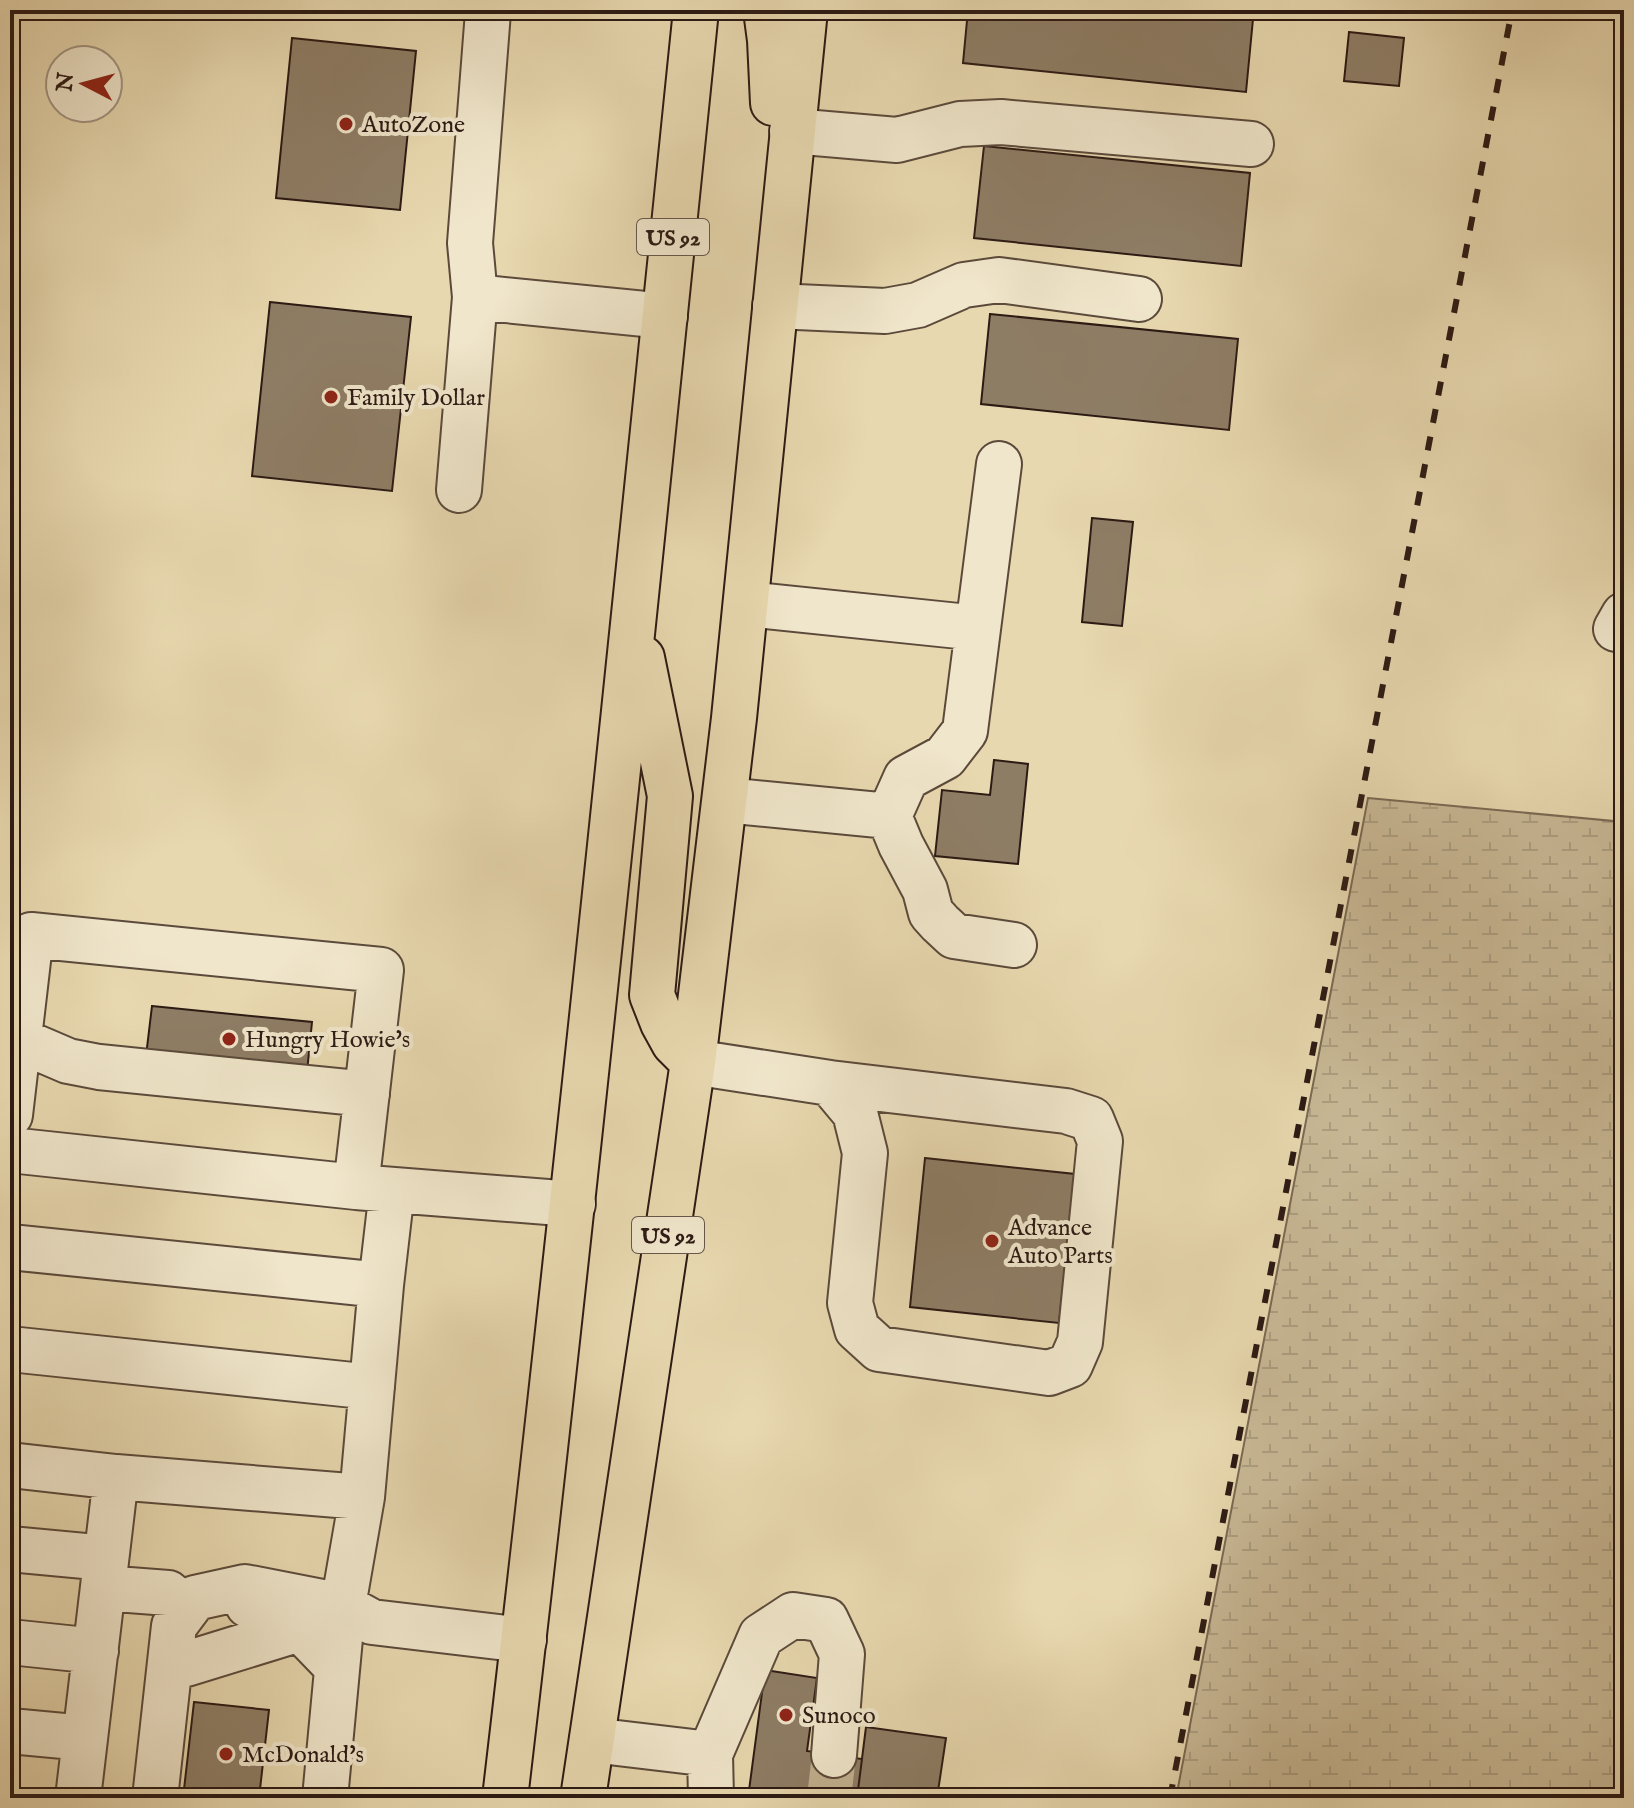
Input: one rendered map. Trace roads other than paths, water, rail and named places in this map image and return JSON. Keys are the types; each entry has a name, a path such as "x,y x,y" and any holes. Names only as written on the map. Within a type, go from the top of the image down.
{"main road":[{"name":"US 92","path":"505,1798 573,1204 696,10"},
{"path":"766,10 781,237"},
{"name":"US 92","path":"583,1798 693,1062 746,604 805,10"},
{"path":"633,616 670,796 652,995 674,1043 693,1062"}],"lane":[{"path":"459,490 475,297 470,243 486,10"},
{"path":"792,131 897,140 960,124 1001,122 1251,144"},
{"path":"775,306 885,311 918,305 964,285 999,280 1139,299"},
{"path":"475,297 665,316"},
{"path":"999,464 965,731 945,757 906,778 889,816 925,890 931,913 940,923 954,936 1014,945"},
{"path":"746,604 978,628"},
{"path":"725,800 889,816"},
{"path":"10,1115 31,935 381,970 367,1094 381,1285 362,1497 343,1606 325,1798"},
{"path":"19,1040 68,1061 99,1067 367,1094"},
{"path":"693,1062 830,1083 1066,1111 1091,1119 1100,1141 1080,1342 1070,1365 1049,1373 879,1349 857,1329 850,1303 865,1153 855,1113 830,1083"},
{"path":"10,1150 374,1188 573,1204"},
{"path":"10,1247 381,1285"},
{"path":"10,1349 372,1387"},
{"path":"10,1465 362,1497"},
{"path":"78,1798 116,1477"},
{"path":"10,1549 168,1593 186,1609"},
{"path":"155,1798 174,1626 195,1598 245,1587 343,1606 372,1622 524,1640"},
{"path":"173,1798 189,1637 199,1619 213,1608 232,1603 275,1608 284,1612 337,1667"},
{"path":"711,1798 710,1754 761,1636 793,1615 826,1620 842,1654 834,1755"},
{"path":"10,1642 96,1651"},
{"path":"10,1731 85,1738"},
{"path":"592,1740 710,1754"}],"tunnel":[{"path":"829,1798 834,1755"}],"railway":[{"path":"1170,1798 1512,10"}],"place":[{"name":"AutoZone","path":"346,124"},
{"name":"Family Dollar","path":"331,397"},
{"name":"Hungry Howie's","path":"229,1039"},
{"name":"Advance Auto Parts","path":"992,1241"},
{"name":"Sunoco","path":"786,1715"},
{"name":"McDonald's","path":"226,1754"}]}
